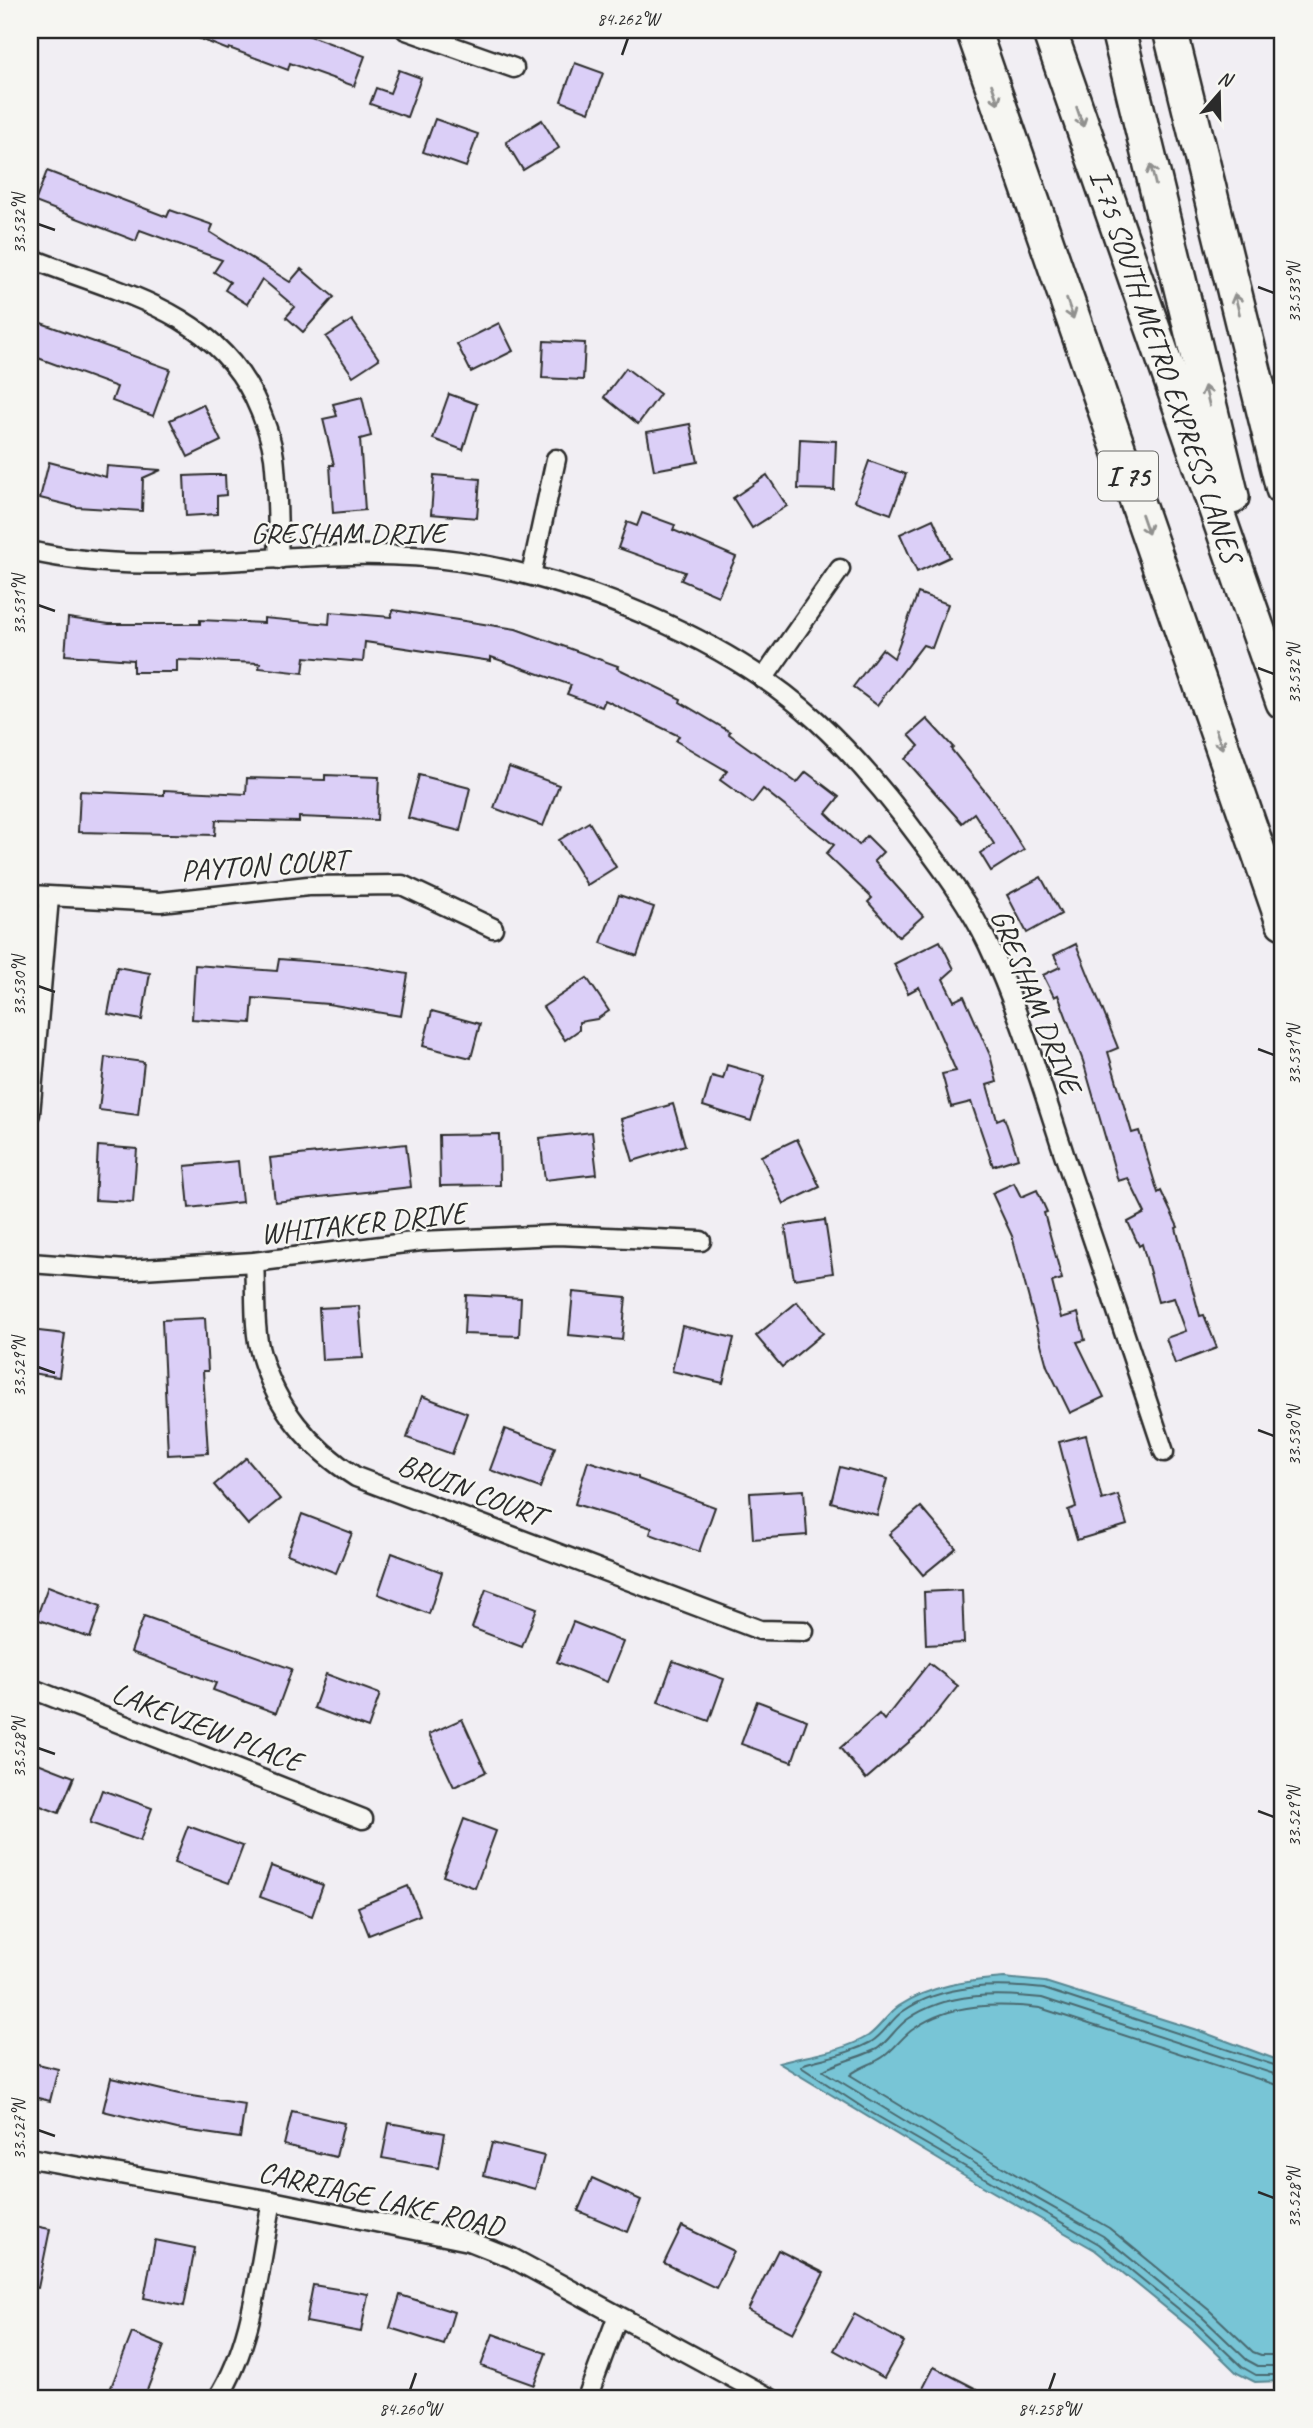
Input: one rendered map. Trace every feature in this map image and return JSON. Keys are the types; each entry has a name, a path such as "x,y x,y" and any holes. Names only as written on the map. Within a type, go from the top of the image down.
{"highway":[{"name":"I 75","path":"973,30 1283,922"},
{"name":"I-75 SOUTH METRO EXPRESS LANES","path":"1049,30 1283,701"},
{"name":"I-75 SOUTH METRO EXPRESS LANES","path":"1118,30 1283,701"},
{"path":"1170,30 1283,489"}],"street":[{"path":"406,30 514,68"},
{"path":"30,258 158,305 199,330 232,362 251,391 270,441 279,559"},
{"path":"531,575 556,459"},
{"name":"GRESHAM DRIVE","path":"30,551 67,560 137,564 408,555 455,560 531,575 606,599 680,631 763,679 817,721 896,806 958,892 988,943 1040,1080 1164,1452"},
{"path":"763,679 840,569"},
{"name":"PAYTON COURT","path":"30,895 160,902 308,886 402,885 493,928"},
{"path":"30,1114 49,898"},
{"name":"WHITAKER DRIVE","path":"30,1263 126,1270 254,1262 421,1241 625,1236 701,1241"},
{"name":"BRUIN COURT","path":"254,1262 260,1353 288,1415 324,1456 356,1477 760,1630 804,1631"},
{"name":"LAKEVIEW PLACE","path":"30,1688 363,1819"},
{"name":"CARRIAGE LAKE ROAD","path":"30,2158 272,2201 470,2241 512,2258 617,2318 770,2398"},
{"path":"218,2398 227,2383 247,2327 272,2201"},
{"path":"587,2398 617,2318"}],"water":[{"path":"1004,1978 1045,1982 1197,2030 1283,2062 1283,2381 1255,2382 1237,2373 1193,2330 1095,2250 974,2181 779,2063 858,2041 872,2033 899,2006 924,1993 963,1983"}],"building":[{"path":"178,30 294,30 365,56 354,86 290,63 288,70"},
{"path":"575,63 603,73 589,112 561,101"},
{"path":"399,70 421,78 407,117 370,104 376,88 390,93"},
{"path":"435,119 478,134 466,167 423,152"},
{"path":"542,120 559,148 523,170 506,142"},
{"path":"47,171 167,217 170,210 213,225 210,232 290,282 301,269 334,297 303,332 286,317 295,307 262,279 247,304 225,290 230,282 214,272 222,260 140,230 136,241 35,202"},
{"path":"30,319 170,369 153,416 112,401 117,387 30,355"},
{"path":"352,320 379,359 353,376 326,337"},
{"path":"499,323 513,351 471,372 457,344"},
{"path":"544,341 585,343 583,380 542,378"},
{"path":"626,368 660,394 638,424 604,397"},
{"path":"449,394 477,404 463,450 433,439"},
{"path":"362,397 371,436 360,439 365,510 333,513 330,465 334,465 323,419 337,416 333,404"},
{"path":"203,404 221,441 188,457 170,420"},
{"path":"690,424 698,462 654,470 647,432"},
{"path":"800,439 836,441 834,490 798,489"},
{"path":"869,461 906,474 891,514 855,501"},
{"path":"49,462 106,477 107,466 161,470 143,478 142,511 76,507 40,498"},
{"path":"225,475 226,495 217,496 217,514 186,516 184,476"},
{"path":"434,475 480,479 477,518 431,514"},
{"path":"767,475 787,506 752,528 733,498"},
{"path":"642,513 675,525 673,530 736,557 718,596 681,580 685,572 618,548 627,522 637,526"},
{"path":"933,519 950,557 917,572 900,534"},
{"path":"918,593 948,604 932,648 923,645 877,705 853,687 882,649 894,658"},
{"path":"393,610 516,629 618,666 617,668 681,699 680,702 730,732 729,734 797,783 806,772 839,797 826,813 859,845 867,836 883,852 874,861 923,916 899,937 868,902 872,898 826,854 834,845 763,789 752,803 720,780 727,771 676,741 679,736 605,700 602,707 567,694 571,685 491,657 491,661 365,642 363,662 305,657 303,673 259,668 260,663 177,660 177,672 133,672 133,660 65,655 68,618 109,624 200,624 200,620 264,623 264,618 329,624 330,612 391,617"},
{"path":"927,719 953,747 951,749 992,800 1024,850 991,871 980,853 994,844 974,813 962,823 905,759 919,746 909,735"},
{"path":"509,767 559,785 543,826 494,808"},
{"path":"325,775 379,777 377,820 299,817 299,822 216,820 215,835 78,832 80,791 164,795 164,790 246,794 247,778 325,780"},
{"path":"419,775 470,788 460,831 408,818"},
{"path":"589,822 616,867 587,885 559,840"},
{"path":"1041,877 1061,914 1027,933 1007,895"},
{"path":"619,895 654,907 637,956 601,943"},
{"path":"940,941 954,969 943,979 954,1001 964,996 990,1055 997,1082 987,1085 997,1120 1004,1117 1018,1158 993,1166 971,1102 951,1107 942,1074 956,1071 919,987 908,993 894,964"},
{"path":"1076,944 1118,1048 1108,1052 1132,1133 1139,1131 1158,1193 1161,1191 1178,1227 1176,1228 1200,1316 1204,1315 1217,1348 1175,1364 1166,1338 1186,1331 1174,1298 1158,1302 1142,1244 1139,1246 1128,1222 1145,1213 1128,1178 1118,1181 1083,1061 1058,995 1054,997 1043,975 1060,967 1054,955"},
{"path":"279,959 356,965 408,974 401,1016 328,1004 253,998 251,1023 192,1019 195,965 277,971"},
{"path":"117,967 150,973 142,1020 108,1014"},
{"path":"587,978 609,1011 597,1019 579,1022 579,1030 565,1040 543,1007"},
{"path":"432,1011 480,1024 471,1058 423,1046"},
{"path":"105,1057 144,1062 138,1115 99,1110"},
{"path":"727,1065 765,1076 751,1121 703,1106 712,1076 723,1079"},
{"path":"673,1104 685,1145 633,1161 621,1119"},
{"path":"592,1132 597,1174 545,1180 540,1138"},
{"path":"499,1134 500,1185 440,1186 439,1135"},
{"path":"797,1139 820,1187 784,1204 761,1156"},
{"path":"406,1144 411,1187 275,1202 270,1158"},
{"path":"98,1146 137,1149 133,1202 95,1200"},
{"path":"238,1161 242,1202 189,1208 185,1166"},
{"path":"1014,1183 1021,1197 1037,1190 1047,1212 1044,1213 1062,1279 1052,1282 1061,1318 1078,1313 1085,1340 1077,1342 1104,1397 1070,1413 1047,1366 1012,1236 992,1193"},
{"path":"825,1220 833,1273 794,1279 785,1226"},
{"path":"573,1292 626,1297 622,1340 569,1335"},
{"path":"466,1295 521,1298 519,1336 464,1334"},
{"path":"797,1302 823,1333 782,1367 756,1336"},
{"path":"359,1306 363,1358 322,1360 319,1308"},
{"path":"205,1318 208,1371 203,1371 208,1453 168,1455 162,1320"},
{"path":"682,1326 734,1338 723,1383 672,1371"},
{"path":"30,1330 65,1334 59,1377 30,1373"},
{"path":"422,1396 467,1413 452,1454 407,1438"},
{"path":"505,1429 555,1447 540,1488 490,1470"},
{"path":"1086,1435 1102,1500 1118,1495 1127,1525 1077,1540 1068,1510 1076,1507 1059,1442"},
{"path":"246,1458 280,1499 248,1525 214,1485"},
{"path":"588,1461 715,1507 699,1552 650,1534 652,1528 575,1504"},
{"path":"840,1467 887,1479 877,1515 831,1502"},
{"path":"804,1490 807,1535 753,1539 750,1493"},
{"path":"921,1507 956,1548 923,1575 889,1534"},
{"path":"302,1514 352,1533 336,1573 287,1554"},
{"path":"392,1553 442,1572 429,1614 378,1594"},
{"path":"48,1586 101,1606 90,1638 36,1619"},
{"path":"486,1589 537,1608 522,1647 472,1628"},
{"path":"962,1590 964,1643 926,1645 924,1592"},
{"path":"144,1616 292,1669 276,1713 213,1690 216,1683 131,1652"},
{"path":"573,1622 623,1642 607,1682 557,1662"},
{"path":"673,1661 724,1679 709,1721 658,1702"},
{"path":"929,1663 958,1686 923,1730 866,1779 840,1748 879,1714 884,1720"},
{"path":"326,1674 380,1694 368,1728 314,1708"},
{"path":"757,1701 807,1720 792,1762 741,1744"},
{"path":"462,1719 486,1772 454,1787 429,1734"},
{"path":"30,1760 74,1777 59,1813 30,1802"},
{"path":"102,1790 152,1808 140,1841 90,1823"},
{"path":"464,1819 496,1831 475,1888 443,1876"},
{"path":"188,1826 243,1846 229,1883 174,1863"},
{"path":"271,1866 323,1885 312,1916 260,1897"},
{"path":"408,1886 420,1915 369,1935 358,1907"},
{"path":"30,2062 58,2069 50,2101 30,2096"},
{"path":"111,2078 179,2094 245,2104 240,2138 177,2129 103,2111"},
{"path":"292,2111 344,2123 336,2157 284,2145"},
{"path":"389,2123 445,2133 439,2168 382,2158"},
{"path":"492,2143 544,2156 535,2189 484,2175"},
{"path":"592,2178 641,2200 628,2232 578,2211"},
{"path":"30,2225 50,2229 38,2288 30,2287"},
{"path":"682,2226 734,2251 716,2288 664,2263"},
{"path":"155,2240 195,2248 184,2306 144,2298"},
{"path":"778,2250 824,2273 793,2333 748,2310"},
{"path":"313,2285 368,2294 361,2332 306,2322"},
{"path":"400,2295 454,2312 444,2345 390,2328"},
{"path":"854,2314 904,2342 884,2378 834,2350"},
{"path":"132,2333 164,2346 144,2398 130,2398 110,2390"},
{"path":"493,2334 546,2353 534,2385 481,2366"},
{"path":"934,2367 994,2398 918,2398"}]}
